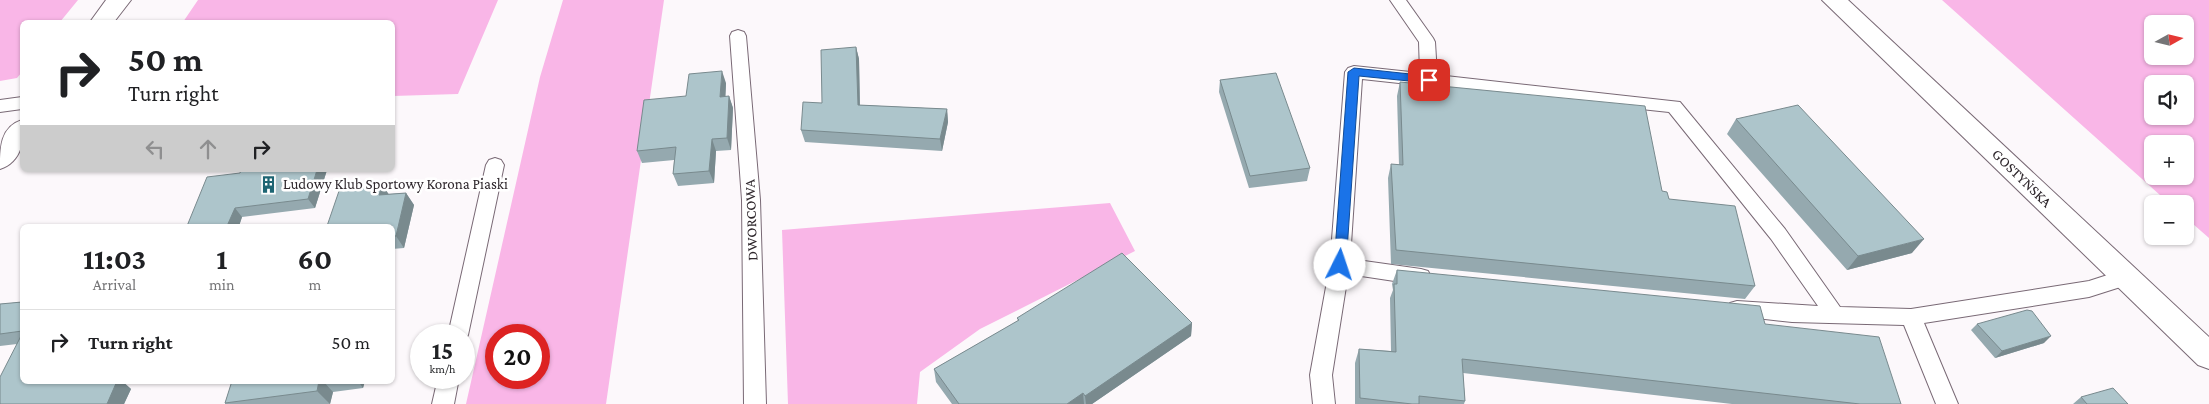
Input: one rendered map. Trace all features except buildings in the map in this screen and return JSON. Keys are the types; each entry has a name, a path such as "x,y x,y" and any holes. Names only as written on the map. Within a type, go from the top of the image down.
{"street":[{"path":"104,20 119,0"},
{"name":"GOSTYŃSKA","path":"1834,0 2209,356"},
{"path":"0,159 20,132"}],"lane":[{"path":"1398,0 1427,42 1429,80"},
{"name":"DWORCOWA","path":"738,36 751,200 755,404"},
{"path":"1324,404 1320,375 1340,265 1354,72 1674,106 1767,219 1816,285 1834,316"},
{"path":"0,106 20,103"},
{"path":"460,324 496,165"},
{"path":"1340,265 1441,279"},
{"path":"1714,306 1792,314 1911,317 2089,289 2126,277"},
{"path":"1911,317 1946,404"},
{"path":"443,404 446,389"}],"shaded area":[{"path":"0,0 78,0 62,20 20,20 20,74 17,78 0,81"},
{"path":"198,0 498,0 458,94 395,96 395,20 184,20"},
{"path":"563,0 664,0 606,404 466,404 469,389 475,389 475,364 540,77"},
{"path":"1942,0 2209,0 2209,238 2194,225 2194,195 2160,195 2149,185 2194,185 2194,135 2144,135 2144,181"},
{"path":"1110,203 1135,251 980,329 920,372 917,404 788,404 782,230"}],"place":[{"name":"Ludowy Klub Sportowy Korona Piaski","path":"269,184"}],"route":[{"path":"1340,265 1354,72 1429,80"}]}
